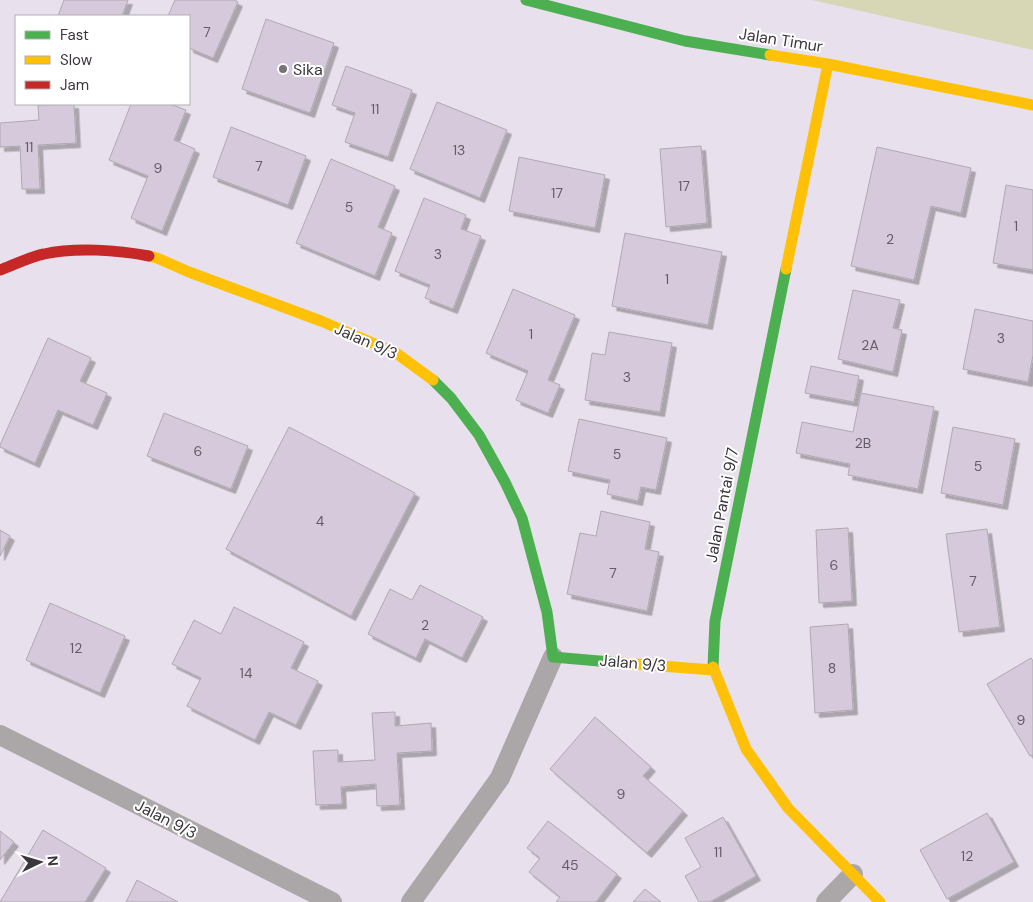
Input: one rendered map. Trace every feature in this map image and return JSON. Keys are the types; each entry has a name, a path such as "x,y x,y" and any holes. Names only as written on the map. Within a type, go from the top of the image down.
{"street":[{"name":"Jalan Timur","path":"526,0 685,41 828,64 1033,105"},
{"name":"Jalan Pantai 9/7","path":"828,64 715,621 713,670 746,749 788,808 880,902"},
{"name":"Jalan 9/3","path":"0,270 44,254 76,251 122,251 157,258 189,272 321,321 396,353 426,374 451,398 479,436 505,482 522,518 548,612 553,657 500,778 411,902"},
{"name":"Jalan 9/3","path":"553,657 713,670"},
{"name":"Jalan 9/3","path":"0,735 332,902"},
{"path":"826,902 853,874"}],"green space":[{"path":"812,0 1033,0 1033,50"}],"building":[{"path":"64,0 128,0 122,15 58,15"},
{"path":"175,0 234,0 238,2 213,58 190,48 190,15 168,15"},
{"path":"266,19 334,43 310,113 242,89"},
{"path":"346,66 412,90 388,157 345,142 355,113 332,105"},
{"path":"437,102 507,130 480,198 410,169"},
{"path":"38,105 74,105 76,143 38,145 40,189 22,189 20,146 0,147 0,123 39,120"},
{"path":"131,105 173,105 186,110 174,140 195,149 162,231 131,218 148,176 109,160"},
{"path":"231,127 306,156 288,205 213,177"},
{"path":"701,146 707,223 666,227 660,149"},
{"path":"877,147 971,168 961,213 931,206 914,280 851,266"},
{"path":"519,157 605,175 595,228 509,211"},
{"path":"331,159 395,186 378,227 392,233 375,276 296,243"},
{"path":"1006,185 1033,190 1033,270 993,263"},
{"path":"424,198 466,215 461,229 481,236 453,309 425,298 430,285 395,271"},
{"path":"625,233 722,252 708,325 612,306"},
{"path":"513,289 575,315 548,380 560,385 548,413 516,400 528,371 486,353"},
{"path":"853,290 900,300 893,328 902,330 893,372 838,359"},
{"path":"975,309 1033,321 1033,355 1028,382 963,369"},
{"path":"609,332 672,343 660,412 585,400 592,353 605,355"},
{"path":"48,338 91,358 80,381 107,393 93,425 58,410 35,463 0,447 0,445"},
{"path":"811,366 859,376 854,402 805,393"},
{"path":"861,393 934,407 918,489 848,475 850,464 796,453 802,422 853,432"},
{"path":"164,413 248,446 231,489 147,456"},
{"path":"579,419 667,438 656,490 641,487 638,501 607,494 610,480 568,471"},
{"path":"289,427 415,493 351,616 226,549"},
{"path":"953,427 1015,439 1003,505 941,493"},
{"path":"601,511 650,522 645,549 659,552 647,611 567,594 580,533 596,536"},
{"path":"848,528 852,601 819,603 816,530"},
{"path":"987,529 1000,627 959,632 946,534"},
{"path":"0,530 10,536 0,556"},
{"path":"420,585 483,617 462,658 425,639 416,658 368,634 390,589 412,600"},
{"path":"50,603 125,636 100,693 26,660"},
{"path":"234,607 304,642 291,668 318,681 296,725 269,712 255,740 187,706 201,678 172,664 194,620 221,634"},
{"path":"848,624 853,710 815,713 810,627"},
{"path":"1031,658 1033,661 1033,755 1030,756 987,684"},
{"path":"395,712 395,726 431,723 432,751 397,753 400,805 377,806 376,784 341,787 342,804 316,805 313,751 338,750 338,762 375,760 372,713"},
{"path":"595,717 651,767 643,776 683,811 647,853 550,769"},
{"path":"987,813 1014,862 947,899 920,850"},
{"path":"723,817 756,876 710,902 699,902 685,876 701,867 685,838"},
{"path":"548,821 617,874 596,902 556,902 560,897 529,872 540,858 527,848"},
{"path":"43,830 106,868 85,902 0,902"},
{"path":"0,831 14,842 0,860"},
{"path":"137,880 178,902 126,902"},
{"path":"645,889 661,902 633,902"}],"traffic: fast":[{"path":"526,0 685,41 770,55"},
{"path":"713,667 715,621 786,269"},
{"path":"433,380 451,398 479,435 522,518 547,612 553,657 622,663"}],"traffic: slow":[{"path":"770,55 828,64 1033,105"},
{"path":"786,269 828,64"},
{"path":"149,256 321,321 396,353 433,380"},
{"path":"622,663 713,670"},
{"path":"713,667 746,749 788,808 880,902"}],"traffic: jam":[{"path":"0,270 38,255 56,252 110,251 149,256"}],"place":[{"name":"Sika","path":"283,69"}]}
